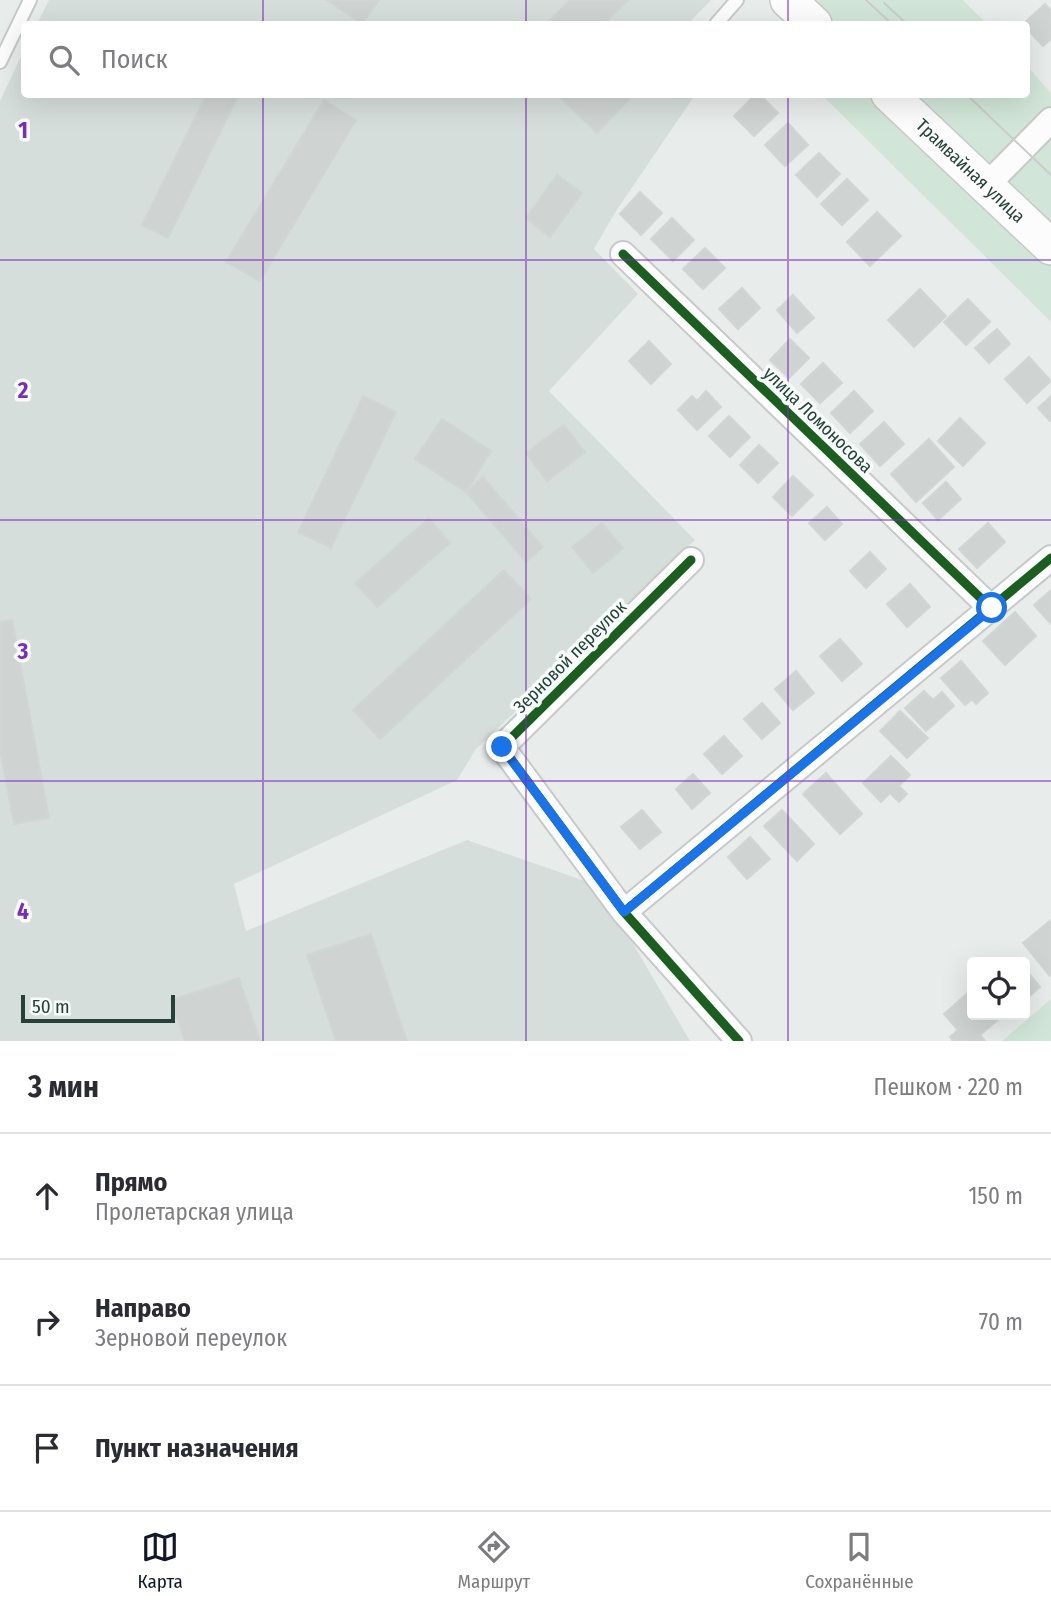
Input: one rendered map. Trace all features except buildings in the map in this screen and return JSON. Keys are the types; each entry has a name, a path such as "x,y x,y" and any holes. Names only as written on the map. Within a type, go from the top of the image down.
{"main road":[{"path":"788,0 811,21"},
{"name":"Трамвайная улица","path":"893,98 1051,247"}],"street":[{"path":"986,186 1051,120"},
{"name":"улица Ломоносова","path":"623,254 992,608"},
{"path":"624,912 1051,558"},
{"name":"Зерновой переулок","path":"691,560 502,747 624,912 738,1041"}],"lane":[{"path":"0,62 30,0"},
{"path":"719,21 737,0"}],"shaded area":[{"path":"49,0 711,0 691,21 38,21"},
{"path":"21,56 21,98 693,98 616,211 594,249 638,294 549,391 695,540 476,749 457,780 234,884 246,931 467,840 588,882 615,913 690,1041 0,1041 0,101"}],"green space":[{"path":"805,0 963,0 984,21 828,21"},
{"path":"1030,69 1051,93 1051,231 909,98 1030,98"},
{"path":"825,98 875,98 1051,263 1051,322"},
{"path":"1051,999 1051,1041 1002,1041 1030,1020 1030,1017"}],"tram line":[{"path":"866,0 889,21"},
{"path":"884,3 904,21"},
{"path":"970,98 1051,175"}],"cycle path":[{"path":"623,254 992,609"},
{"path":"624,912 1051,558"},
{"path":"691,560 502,747 624,912 739,1041"}],"route":[{"path":"502,747 624,912 992,608"}]}
